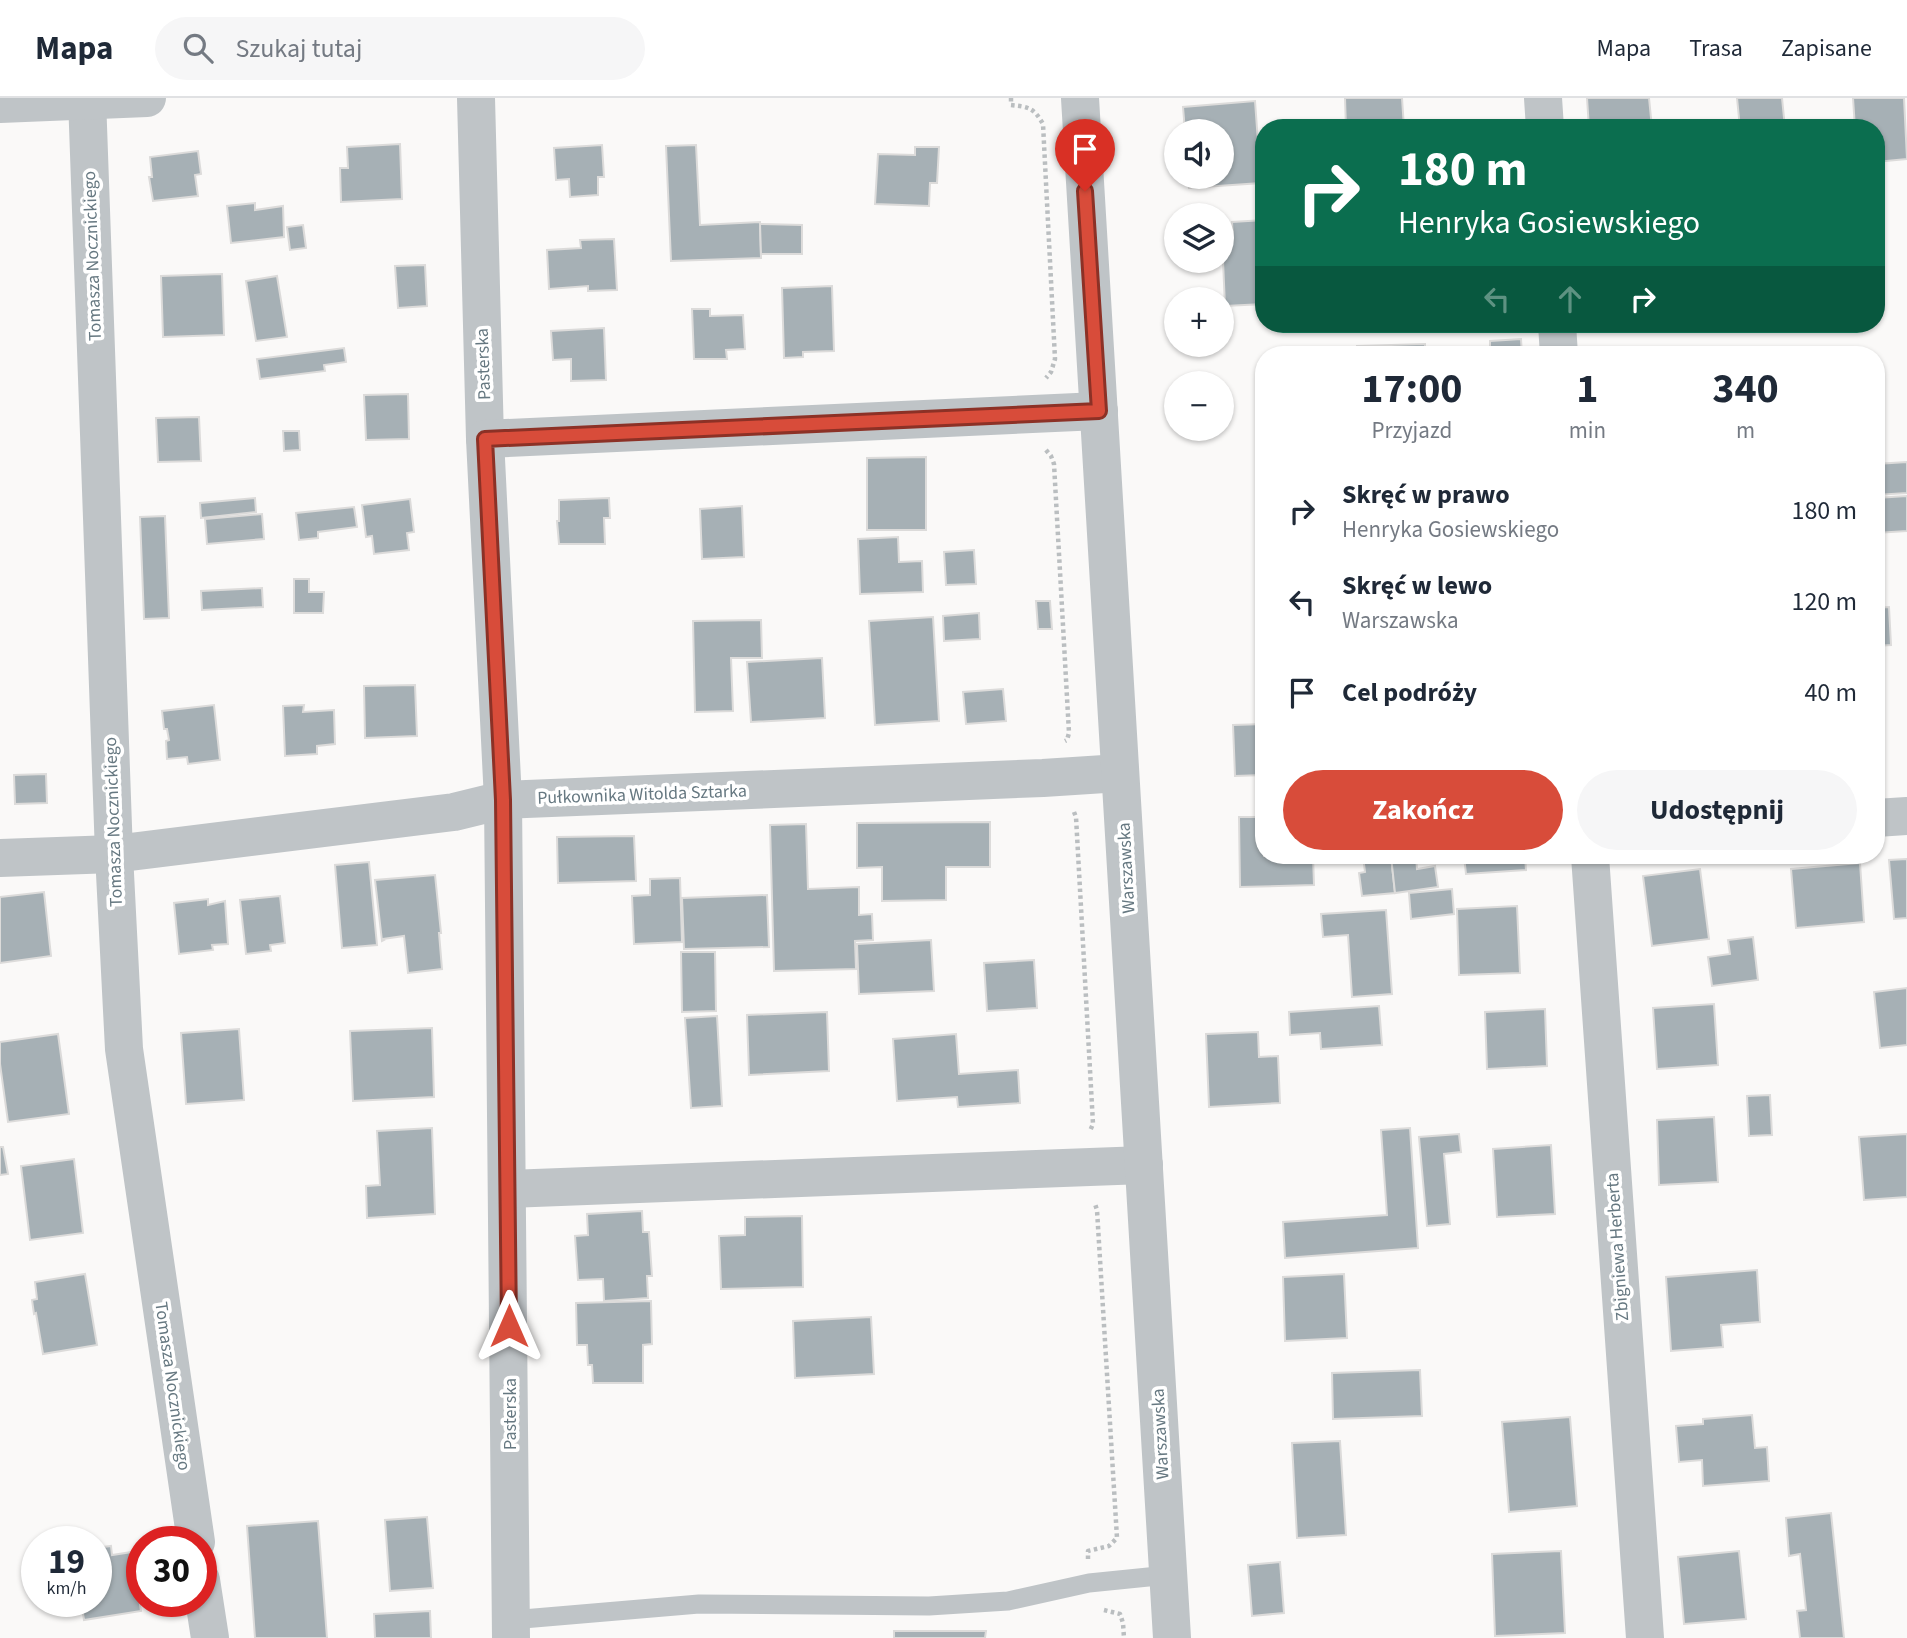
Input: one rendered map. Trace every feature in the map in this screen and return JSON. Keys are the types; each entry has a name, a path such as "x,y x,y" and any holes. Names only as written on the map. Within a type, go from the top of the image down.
{"street":[{"path":"0,104 147,98"},
{"name":"Pasterska","path":"476,98 485,439 503,800 511,1629"},
{"name":"Warszawska","path":"1080,98 1172,1638"},
{"path":"1543,98 1544,119"},
{"name":"Tomasza Nocznickiego","path":"87,99 114,854 124,1049 194,1526"},
{"path":"485,439 1099,411"},
{"name":"Pułkownika Witolda Sztarka","path":"0,858 114,854 454,812 503,800 1120,773"},
{"path":"1885,817 1907,816"},
{"name":"Zbigniewa Herberta","path":"1591,864 1645,1638"},
{"path":"508,1189 1144,1165"},
{"path":"207,1617 210,1638"}],"lane":[{"path":"511,1629 699,1604 929,1606 1008,1601 1089,1583 1168,1575"}],"path":[{"path":"1011,98 1011,104 1036,112 1043,124 1055,359 1051,372 1040,383"},
{"path":"1034,448 1045,450 1054,464 1069,733 1063,743"},
{"path":"1065,808 1073,810 1076,817 1093,1124 1086,1136"},
{"path":"1088,1199 1095,1204 1097,1210 1117,1538 1109,1546 1088,1551"},
{"path":"1099,1610 1120,1614 1124,1638"}],"building":[{"path":"1345,98 1402,98 1403,119 1346,119"},
{"path":"1587,98 1649,98 1651,119 1588,119"},
{"path":"1737,98 1782,98 1784,119 1739,119"},
{"path":"1853,98 1904,98 1907,159 1885,161 1885,119 1854,119"},
{"path":"1255,101 1255,183 1234,185 1234,119 1184,119 1183,107"},
{"path":"400,144 402,199 341,202 340,168 348,168 347,147"},
{"path":"602,145 604,177 598,177 598,195 570,197 569,179 556,180 554,148"},
{"path":"696,145 700,225 760,222 761,258 671,261 666,146"},
{"path":"915,147 939,147 937,183 930,183 929,206 875,204 878,154 915,155"},
{"path":"198,151 201,174 195,175 198,196 153,201 149,177 152,177 150,157"},
{"path":"255,203 255,210 283,206 284,237 231,243 227,206"},
{"path":"1255,221 1255,304 1234,306 1234,287 1224,287 1224,273 1234,273 1234,222"},
{"path":"760,224 802,225 802,254 761,254"},
{"path":"303,225 306,248 290,250 287,227"},
{"path":"614,239 617,290 588,291 588,286 549,289 547,250 581,248 580,240"},
{"path":"425,265 427,306 398,308 395,266"},
{"path":"222,274 224,335 163,337 161,276"},
{"path":"277,276 287,337 256,341 246,281"},
{"path":"832,286 834,351 803,352 803,357 784,358 782,288"},
{"path":"692,309 710,309 710,316 743,315 745,349 726,350 727,359 694,359"},
{"path":"604,328 606,380 571,381 571,359 553,360 551,331"},
{"path":"1521,339 1521,346 1490,346 1490,341"},
{"path":"1425,344 1425,346 1357,346"},
{"path":"344,348 346,362 324,365 325,371 260,379 257,359"},
{"path":"408,394 409,439 366,440 364,395"},
{"path":"199,417 201,461 158,462 156,418"},
{"path":"283,431 299,431 300,450 284,451"},
{"path":"926,457 926,530 867,530 867,458"},
{"path":"1907,462 1907,493 1885,494 1885,463"},
{"path":"1907,496 1907,531 1885,532 1885,497"},
{"path":"255,498 256,512 201,518 200,503"},
{"path":"609,498 610,518 604,518 605,544 559,544 559,500"},
{"path":"410,499 414,532 407,533 409,550 374,554 372,536 366,537 362,505"},
{"path":"742,506 744,557 702,559 700,509"},
{"path":"354,507 357,527 318,532 318,538 299,540 296,513"},
{"path":"262,514 264,539 207,544 205,519"},
{"path":"165,516 169,618 144,619 140,517"},
{"path":"898,537 899,562 922,561 923,592 860,594 858,539"},
{"path":"974,550 976,584 946,585 944,552"},
{"path":"294,579 309,579 309,592 324,592 323,613 294,613"},
{"path":"262,588 263,607 202,610 201,591"},
{"path":"1036,601 1050,601 1052,629 1038,629"},
{"path":"1885,607 1889,607 1891,645 1885,645"},
{"path":"979,613 980,639 944,641 943,616"},
{"path":"933,617 939,721 875,725 869,621"},
{"path":"761,620 762,658 731,658 733,711 695,712 693,621"},
{"path":"822,658 825,718 751,722 747,662"},
{"path":"415,685 417,736 365,738 364,686"},
{"path":"1003,689 1006,721 966,724 963,692"},
{"path":"214,705 220,760 188,764 187,757 167,759 166,741 169,740 167,729 164,729 162,711"},
{"path":"304,705 303,712 334,710 335,744 317,746 317,754 285,756 283,706"},
{"path":"1255,724 1255,775 1235,776 1233,725"},
{"path":"46,774 47,803 15,804 14,775"},
{"path":"1239,817 1255,817 1255,864 1313,864 1314,885 1240,887"},
{"path":"990,822 990,867 946,867 946,900 882,901 882,867 857,868 857,823"},
{"path":"806,824 808,889 859,887 859,915 872,914 873,940 855,941 856,969 774,971 770,825"},
{"path":"634,836 636,881 558,883 557,837"},
{"path":"1907,859 1907,918 1894,919 1889,860"},
{"path":"369,862 377,945 342,948 335,865"},
{"path":"1364,864 1392,864 1395,893 1362,896 1359,873 1365,872"},
{"path":"1392,864 1417,864 1417,869 1435,866 1438,887 1395,893"},
{"path":"1465,864 1526,864 1526,870 1466,874"},
{"path":"1860,864 1864,922 1796,928 1791,869"},
{"path":"1700,869 1709,939 1652,946 1643,876"},
{"path":"435,875 442,969 408,973 404,936 382,941 375,880"},
{"path":"680,878 682,942 634,944 632,896 650,895 650,879"},
{"path":"1452,889 1454,914 1411,919 1409,893"},
{"path":"44,892 51,956 0,963 0,897"},
{"path":"767,895 769,947 684,949 682,898"},
{"path":"280,896 285,943 270,945 271,951 246,954 240,900"},
{"path":"208,899 208,905 225,901 228,944 212,945 213,950 179,954 174,903"},
{"path":"1517,906 1520,973 1459,975 1457,909"},
{"path":"1386,910 1392,994 1352,997 1348,935 1323,937 1321,914"},
{"path":"1753,937 1758,980 1712,986 1708,957 1730,954 1728,940"},
{"path":"931,940 934,991 859,994 857,944"},
{"path":"681,952 715,952 716,1011 682,1012"},
{"path":"1034,960 1037,1008 987,1011 984,963"},
{"path":"1907,988 1907,1045 1880,1048 1874,992"},
{"path":"1714,1004 1718,1065 1657,1069 1653,1008"},
{"path":"1379,1006 1382,1045 1321,1049 1320,1033 1290,1035 1289,1012"},
{"path":"1545,1009 1547,1066 1487,1069 1485,1012"},
{"path":"827,1012 829,1071 749,1075 747,1015"},
{"path":"717,1016 722,1106 691,1108 685,1018"},
{"path":"432,1028 434,1097 353,1101 350,1031"},
{"path":"239,1029 244,1100 186,1104 181,1033"},
{"path":"1258,1032 1259,1057 1278,1056 1280,1103 1209,1107 1206,1034"},
{"path":"58,1034 69,1114 8,1122 0,1064 0,1042"},
{"path":"956,1034 959,1074 1018,1070 1020,1103 958,1107 957,1097 897,1101 893,1039"},
{"path":"1770,1095 1772,1135 1749,1136 1747,1096"},
{"path":"1714,1117 1718,1182 1659,1185 1657,1120"},
{"path":"432,1128 435,1214 367,1218 366,1186 380,1185 377,1131"},
{"path":"1410,1128 1418,1248 1285,1258 1283,1222 1387,1215 1381,1130"},
{"path":"1459,1134 1461,1152 1444,1154 1450,1224 1427,1226 1419,1137"},
{"path":"1907,1134 1907,1197 1864,1200 1859,1137"},
{"path":"1551,1145 1555,1214 1497,1217 1493,1149"},
{"path":"0,1147 3,1147 8,1174 0,1175"},
{"path":"74,1159 83,1233 30,1240 21,1166"},
{"path":"642,1211 643,1232 649,1232 652,1276 647,1276 648,1298 604,1301 603,1279 578,1280 575,1236 588,1235 587,1214"},
{"path":"802,1216 803,1287 721,1289 719,1236 745,1235 745,1217"},
{"path":"1757,1270 1760,1322 1721,1325 1723,1347 1671,1351 1666,1277"},
{"path":"85,1274 97,1345 43,1354 32,1300 37,1299 35,1282"},
{"path":"1344,1274 1347,1338 1285,1341 1283,1277"},
{"path":"651,1301 652,1344 643,1345 643,1383 593,1383 592,1365 588,1365 587,1345 577,1345 576,1303"},
{"path":"871,1317 874,1374 795,1378 793,1321"},
{"path":"1420,1370 1422,1416 1333,1419 1332,1373"},
{"path":"1752,1415 1755,1448 1767,1447 1769,1481 1703,1486 1702,1460 1679,1462 1676,1426 1703,1424 1703,1419"},
{"path":"1570,1417 1577,1506 1509,1512 1502,1422"},
{"path":"1340,1441 1346,1535 1297,1538 1292,1443"},
{"path":"1831,1513 1844,1638 1800,1638 1797,1611 1806,1610 1800,1554 1789,1556 1786,1518"},
{"path":"427,1517 433,1588 390,1591 385,1520"},
{"path":"318,1521 327,1638 255,1638 247,1526"},
{"path":"1561,1551 1565,1633 1495,1636 1492,1554"},
{"path":"1739,1551 1746,1619 1684,1624 1678,1557"},
{"path":"126,1553 126,1613 112,1616 112,1555"},
{"path":"1280,1562 1284,1613 1252,1616 1248,1565"},
{"path":"430,1611 431,1638 375,1638 374,1614"},
{"path":"894,1631 986,1631 985,1638 894,1638"}],"route":[{"path":"509,1326 503,800 485,439 1099,411 1085,191"}]}
